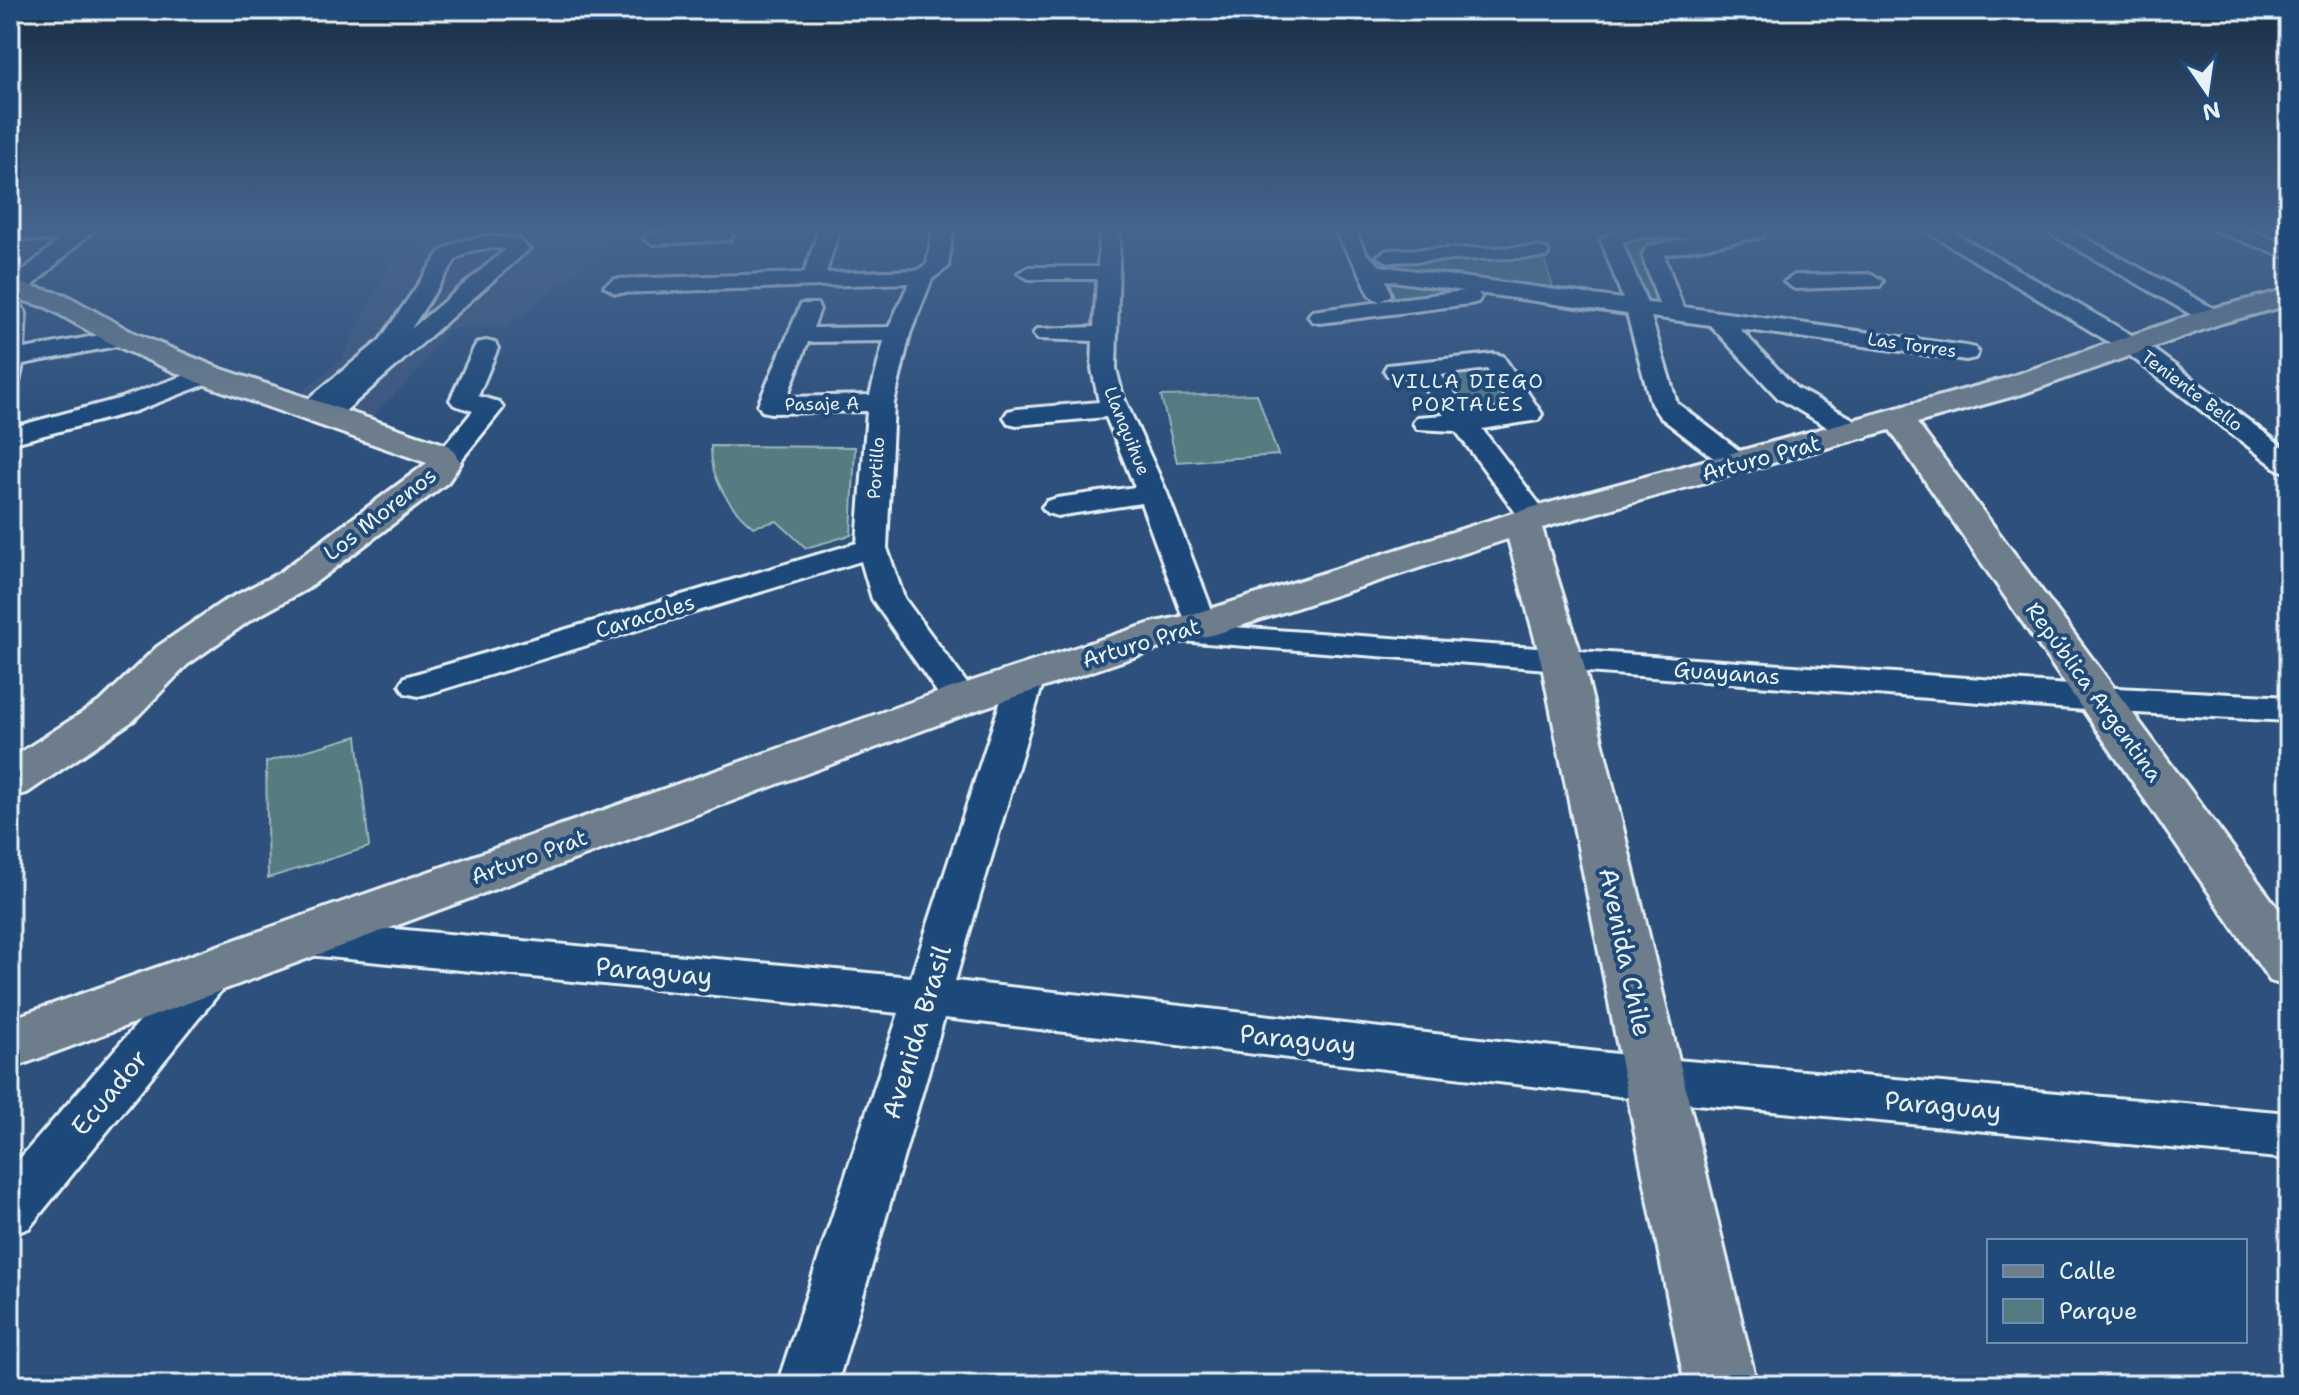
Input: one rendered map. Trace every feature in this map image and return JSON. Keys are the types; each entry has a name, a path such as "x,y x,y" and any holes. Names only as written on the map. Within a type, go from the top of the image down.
{"main road":[{"name":"Los Morenos","path":"14,297 56,301 122,338 208,375 438,453 444,463 436,475 293,581 235,612 172,656 118,710 15,774"},
{"name":"Arturo Prat","path":"10,1044 961,700 1528,520 2014,386 2212,317 2289,297"},
{"name":"República Argentina","path":"1898,419 2289,965"},
{"name":"Avenida Chile","path":"1528,520 1562,661 1721,1385"}],"street":[{"path":"318,413 389,345 424,292"},
{"path":"318,413 466,292"},
{"name":"Portillo","path":"916,292 898,334 881,403 872,548 888,599 961,700"},
{"name":"Llanquihue","path":"1108,292 1104,369 1116,408 1152,493 1184,628"},
{"path":"1377,292 1384,308"},
{"path":"1320,316 1508,292"},
{"name":"Las Torres","path":"1525,292 1716,318 1851,321 1962,348"},
{"path":"1631,292 1664,404 1739,464"},
{"path":"1666,292 1673,312"},
{"path":"1834,292 1851,321"},
{"name":"Teniente Bello","path":"2041,292 2133,346 2289,464"},
{"path":"2167,292 2212,317"},
{"path":"14,297 11,365 122,338"},
{"name":"Pasaje A","path":"809,309 771,405 881,403"},
{"path":"1716,318 1787,393 1856,432"},
{"path":"798,335 898,334"},
{"path":"1045,334 1106,334"},
{"path":"444,463 490,408 463,400 486,348"},
{"path":"1396,370 1424,370 1494,361 1529,414 1465,423 1426,423"},
{"path":"1424,370 1465,423 1528,520"},
{"path":"10,436 127,405 208,375"},
{"path":"1017,417 1116,408"},
{"path":"1057,507 1152,493"},
{"name":"Caracoles","path":"418,685 872,548"},
{"name":"Guayanas","path":"1184,628 1562,661 2098,699 2289,709"},
{"name":"Avenida Brasil","path":"807,1385 1026,679"},
{"name":"Paraguay","path":"308,938 927,997 1653,1079 2289,1136"},
{"name":"Ecuador","path":"10,1210 208,974"}],"shaded area":[{"path":"375,292 551,292 506,328 448,329 416,373 373,416 302,392 341,360"}],"green space":[{"path":"1387,292 1481,292 1394,304"},
{"path":"1638,292 1659,292 1665,307 1643,306"},
{"path":"1492,365 1519,411 1473,414 1440,371"},
{"path":"1257,394 1278,455 1177,462 1161,396"},
{"path":"711,446 855,447 851,535 806,548 777,521 753,527 722,491 711,458"},
{"path":"357,736 369,847 268,878 266,762"}],"district":[{"name":"VILLA DIEGO PORTALES","path":"1468,392"}]}
